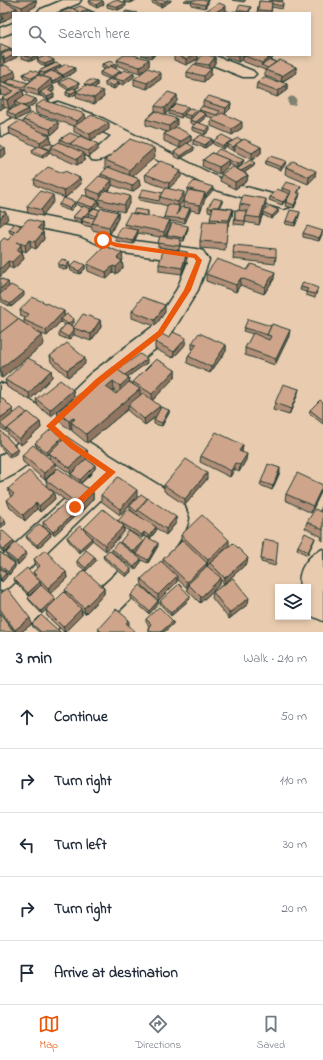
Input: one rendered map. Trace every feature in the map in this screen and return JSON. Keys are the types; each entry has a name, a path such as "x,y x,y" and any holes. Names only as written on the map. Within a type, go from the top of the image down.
{"street":[{"path":"44,0 60,5"},
{"path":"46,12 74,0"},
{"path":"0,32 12,27"},
{"path":"203,56 248,74"},
{"path":"0,87 92,120 219,185 283,203"},
{"path":"0,131 17,124 30,115 38,108 41,102"},
{"path":"98,156 122,136"},
{"path":"0,214 85,231 116,245 196,256 199,260 187,290 160,333 98,381 50,426 24,453 0,470"},
{"path":"0,393 50,426 72,446 165,504 172,509 175,517 175,522 159,544 128,580 73,632"},
{"path":"0,577 112,472"},
{"path":"323,563 314,574 313,581 316,593 323,606"}],"building":[{"path":"0,0 17,8 2,14 0,13"},
{"path":"3,0 36,0 22,7"},
{"path":"114,0 126,3 118,7 107,4"},
{"path":"152,0 168,0 161,4"},
{"path":"193,0 208,0 205,5 191,2"},
{"path":"269,0 283,2 282,6 272,4 272,2 268,2"},
{"path":"89,1 103,1 96,5"},
{"path":"259,1 272,2 271,11 258,10"},
{"path":"219,3 226,6 216,12 204,12"},
{"path":"240,5 251,7 248,12 237,10"},
{"path":"80,6 94,12 87,10 79,12 73,9"},
{"path":"72,8 79,12 61,12"},
{"path":"1,44 10,48 1,53"},
{"path":"9,51 12,52 12,56 4,60 4,57 0,55"},
{"path":"46,56 54,60 45,64 37,59"},
{"path":"123,56 137,56 149,59 140,67 117,60"},
{"path":"178,56 192,56 186,59"},
{"path":"201,56 215,57 209,65 196,63"},
{"path":"245,56 270,57 262,63"},
{"path":"270,60 276,62 268,68 261,65"},
{"path":"280,60 296,67 282,76 265,70"},
{"path":"111,61 116,64 110,66 121,71 110,77 100,72 109,67 102,64"},
{"path":"56,63 61,65 44,73 39,71"},
{"path":"66,64 75,68 63,75 55,70"},
{"path":"194,64 211,69 204,76 187,72"},
{"path":"5,65 15,71 0,78 0,67"},
{"path":"148,68 161,73 147,83 134,79"},
{"path":"31,70 40,73 32,78 23,74"},
{"path":"124,70 134,73 123,81 113,78"},
{"path":"51,71 62,75 53,82 51,79 42,76"},
{"path":"38,75 51,79 38,90 25,86"},
{"path":"264,77 276,82 279,81 287,84 278,91 257,83"},
{"path":"12,78 28,83 23,87 6,83"},
{"path":"69,78 79,83 69,88 59,82"},
{"path":"110,79 119,82 113,86 105,82"},
{"path":"90,80 97,82 91,86 84,84"},
{"path":"0,81 23,90 7,100 2,98 14,91 0,86"},
{"path":"86,85 103,91 94,98 76,92"},
{"path":"51,86 54,87 48,90 54,94 47,97 40,92"},
{"path":"73,88 77,90 70,94 66,92"},
{"path":"168,92 177,95 165,108 155,106"},
{"path":"25,95 36,99 25,106 14,102"},
{"path":"209,96 231,103 226,108 203,101"},
{"path":"0,99 3,100 3,103 0,106"},
{"path":"44,100 85,114 77,121 35,106"},
{"path":"176,104 188,107 181,114 169,111"},
{"path":"20,105 29,109 15,116 7,111"},
{"path":"202,106 220,111 217,115 199,110"},
{"path":"190,108 197,110 191,116 184,114"},
{"path":"155,111 177,119 169,126 146,119"},
{"path":"199,111 206,114 196,122 190,120"},
{"path":"31,113 58,122 50,129 23,120"},
{"path":"222,113 242,122 232,129 211,120"},
{"path":"92,115 109,123 90,134 74,126"},
{"path":"19,121 50,136 40,142 9,128"},
{"path":"197,122 210,127 205,131 192,127"},
{"path":"176,127 191,135 180,142 164,134"},
{"path":"70,133 80,137 69,144 60,139"},
{"path":"201,135 212,139 205,145 193,140"},
{"path":"222,135 232,140 223,146 213,141"},
{"path":"80,136 98,144 88,151 70,144"},
{"path":"238,138 242,140 235,146 233,147 227,144"},
{"path":"130,139 154,148 129,170 105,160"},
{"path":"244,139 261,147 252,153 235,145"},
{"path":"59,142 84,153 77,159 51,147"},
{"path":"47,143 54,145 51,147 51,150 42,146"},
{"path":"187,143 194,147 181,156 174,152"},
{"path":"0,145 5,148 0,151"},
{"path":"39,146 49,150 42,155 32,150"},
{"path":"219,149 244,160 238,164 214,154"},
{"path":"212,153 229,160 219,167 203,160"},
{"path":"270,156 286,161 281,167 266,161"},
{"path":"250,160 255,163 241,171 237,169"},
{"path":"160,161 175,166 173,168 181,171 169,183 145,174"},
{"path":"293,161 316,171 309,177 286,167"},
{"path":"48,167 63,173 65,171 80,178 64,191 34,179"},
{"path":"108,167 139,179 132,186 101,174"},
{"path":"233,167 248,175 235,182 221,174"},
{"path":"99,176 112,180 100,194 86,189"},
{"path":"194,181 213,187 206,195 205,193 188,188"},
{"path":"286,182 301,186 297,193 300,193 294,205 286,202 291,191 282,188"},
{"path":"166,188 184,192 178,202 160,197"},
{"path":"143,189 163,193 159,201 139,197"},
{"path":"277,189 290,194 283,202 270,197"},
{"path":"105,190 130,196 124,205 99,199"},
{"path":"188,190 205,193 200,205 183,202"},
{"path":"40,191 53,195 41,210 27,206"},
{"path":"83,195 99,201 92,207 77,202"},
{"path":"243,195 266,199 260,218 246,216 250,206 240,204"},
{"path":"64,198 75,202 69,208 59,204"},
{"path":"214,198 222,200 218,207 213,207 213,209 208,207"},
{"path":"168,204 179,206 177,215 181,207 190,208 185,219 164,217"},
{"path":"83,206 91,209 81,219 73,217"},
{"path":"270,206 278,210 272,216 263,212"},
{"path":"213,207 233,209 229,220 210,219"},
{"path":"94,208 100,210 96,216 89,213"},
{"path":"101,208 118,212 109,227 92,223"},
{"path":"135,209 148,211 147,216 133,213"},
{"path":"0,210 6,212 0,218"},
{"path":"235,210 246,211 245,221 235,220"},
{"path":"290,210 300,212 295,223 286,221"},
{"path":"130,213 170,220 164,232 124,224"},
{"path":"85,216 95,218 92,223 93,224 82,221"},
{"path":"28,219 42,223 38,228 43,232 35,242 30,240 25,245 17,242 21,245 17,250 22,252 12,262 8,261 0,269 0,242 4,238 8,240"},
{"path":"203,221 228,222 226,243 200,241"},
{"path":"15,223 21,226 15,232 9,230"},
{"path":"172,223 188,226 184,238 167,235"},
{"path":"307,226 323,231 319,238 303,233"},
{"path":"121,227 138,230 133,241 116,237"},
{"path":"160,236 181,239 179,246 158,243"},
{"path":"234,245 276,249 276,257 233,253"},
{"path":"105,246 122,253 117,258 122,261 116,267 113,266 106,272 87,264"},
{"path":"164,248 187,252 182,268 159,264"},
{"path":"62,259 69,262 66,267 58,264"},
{"path":"217,259 247,270 251,264 275,272 265,287 241,278 236,285 206,274"},
{"path":"76,261 85,265 79,271 70,267"},
{"path":"0,278 8,282 0,289"},
{"path":"303,282 318,288 315,294 306,292 308,289 301,287"},
{"path":"11,285 24,292 10,304 0,298 0,294"},
{"path":"32,297 64,311 46,330 24,320 29,314 20,310"},
{"path":"142,297 165,305 155,320 132,311"},
{"path":"1,306 19,319 0,333 0,307"},
{"path":"67,314 74,319 68,324 61,319"},
{"path":"83,314 100,320 91,334 73,328"},
{"path":"18,319 42,335 0,369 0,333"},
{"path":"248,319 271,326 267,335 244,328"},
{"path":"66,324 74,327 74,330 68,337 59,332"},
{"path":"272,324 290,330 276,359 245,348 253,333 269,340 271,336 267,335"},
{"path":"173,332 186,338 174,352 155,342 162,334 169,338"},
{"path":"199,333 226,345 211,367 188,356 197,344 192,343"},
{"path":"67,343 85,358 67,370 50,356"},
{"path":"140,354 147,359 125,375 117,370"},
{"path":"28,358 51,370 29,393 5,380"},
{"path":"156,359 175,370 152,394 133,382"},
{"path":"114,367 129,378 120,386 113,381 106,387 116,394 129,382 140,389 86,434 71,422 75,419 73,418 69,421 57,412"},
{"path":"60,380 73,390 50,410 36,399"},
{"path":"283,384 299,389 291,409 275,403"},
{"path":"143,393 160,406 144,419 128,405"},
{"path":"0,396 13,409 0,418"},
{"path":"320,400 323,402 323,420 310,410"},
{"path":"161,407 169,410 162,423 154,420"},
{"path":"21,408 27,413 7,430 0,424"},
{"path":"28,412 40,422 19,439 7,429"},
{"path":"51,429 62,437 47,452 35,443"},
{"path":"0,430 18,449 10,454 0,444"},
{"path":"216,432 243,445 239,451 247,454 240,465 235,463 231,471 201,456"},
{"path":"66,436 87,450 70,468 49,453"},
{"path":"33,445 55,463 44,473 22,455"},
{"path":"86,459 95,465 80,480 71,474"},
{"path":"186,459 207,473 185,499 164,485"},
{"path":"268,464 280,468 273,486 261,482"},
{"path":"58,468 93,492 80,506 46,480"},
{"path":"29,471 54,493 39,506 36,503 23,515 7,500 14,494 8,489"},
{"path":"297,473 323,485 313,506 286,494"},
{"path":"118,477 137,490 120,509 101,495"},
{"path":"141,494 147,498 137,512 130,506"},
{"path":"148,498 176,517 166,529 138,510"},
{"path":"65,503 75,513 53,532 43,522"},
{"path":"323,504 323,512 320,511"},
{"path":"103,509 124,526 105,545 84,528"},
{"path":"128,509 156,527 149,536 144,532 142,535 118,521"},
{"path":"315,509 323,513 323,530 307,522"},
{"path":"0,515 5,521 0,524"},
{"path":"202,515 229,540 208,560 181,535"},
{"path":"39,524 50,532 37,545 26,536"},
{"path":"80,526 92,538 79,550 67,537"},
{"path":"2,530 14,541 3,550 0,547 0,532"},
{"path":"129,531 143,541 134,552 120,542"},
{"path":"305,533 315,538 308,552 298,546"},
{"path":"147,537 158,543 148,560 136,554"},
{"path":"264,539 278,542 276,562 261,559"},
{"path":"183,540 207,563 187,582 163,559"},
{"path":"118,542 141,559 134,567 112,549"},
{"path":"15,543 26,552 17,562 6,553"},
{"path":"233,543 248,558 225,578 210,563"},
{"path":"45,550 66,572 48,588 33,572 40,566 34,559"},
{"path":"86,550 95,557 86,568 77,561"},
{"path":"109,550 131,569 126,574 103,556"},
{"path":"0,552 15,564 8,572 0,565"},
{"path":"161,561 177,576 158,595 141,579"},
{"path":"207,566 221,578 201,597 188,584"},
{"path":"0,568 6,573 1,579 0,578"},
{"path":"27,568 40,582 28,593 14,579"},
{"path":"84,570 104,588 84,608 65,590"},
{"path":"233,578 249,598 229,613 213,592"},
{"path":"179,584 190,596 171,613 160,601"},
{"path":"41,585 55,598 41,611 28,598"},
{"path":"140,585 158,601 149,611 131,595"},
{"path":"7,588 30,618 15,630 0,609 0,593"},
{"path":"64,592 81,609 63,627 46,610"},
{"path":"159,607 173,621 161,632 152,632 148,628 151,624 146,619"},
{"path":"116,609 129,620 126,623 135,631 134,632 102,632 98,629"},
{"path":"0,613 14,632 0,632"},
{"path":"41,615 60,632 41,632 32,624"}],"route":[{"path":"75,507 112,472 72,446 58,435 50,426 98,381 160,333 187,290 198,267 199,260 196,256 138,249 116,245 103,240"}]}
